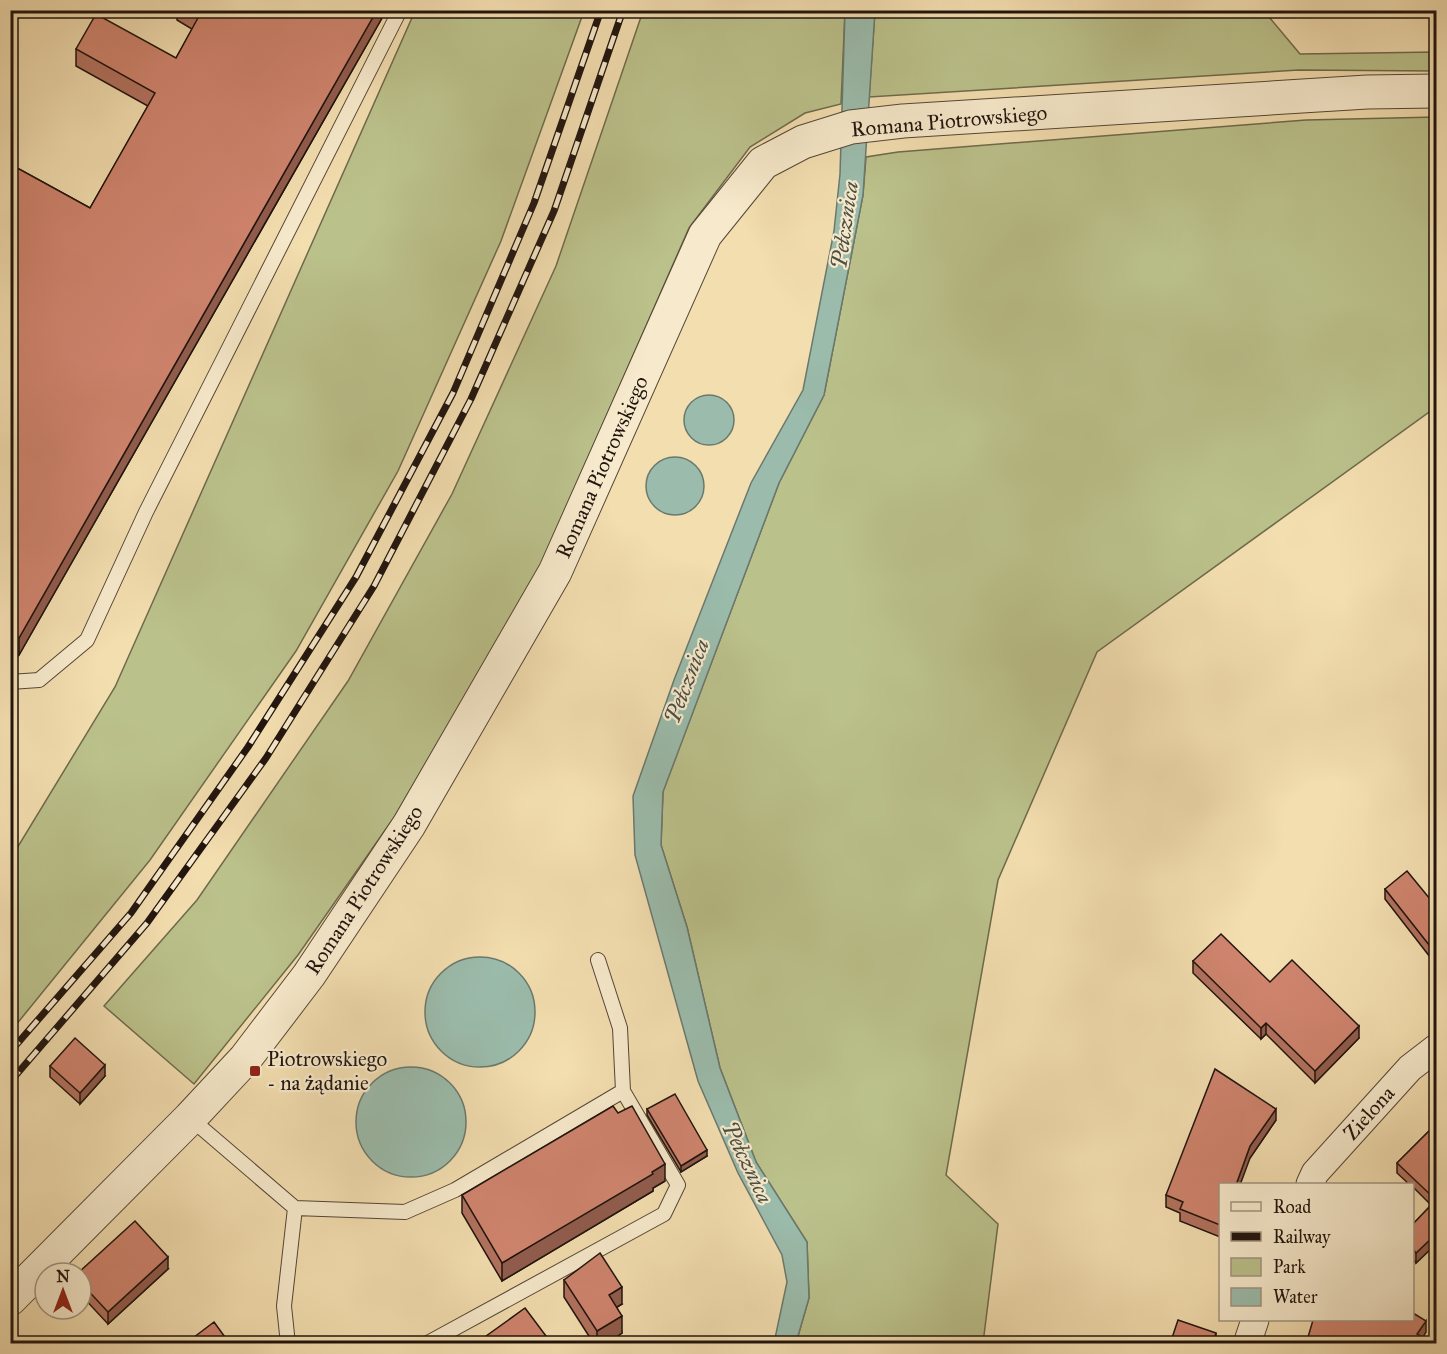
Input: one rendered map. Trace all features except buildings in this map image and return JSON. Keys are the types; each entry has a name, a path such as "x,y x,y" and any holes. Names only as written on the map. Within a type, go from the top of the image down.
{"street":[{"name":"Romana Piotrowskiego","path":"10,1299 190,1118 245,1059 309,975 409,825 555,572 705,235 763,164 803,142 851,127 903,121 1367,92 1437,90"},
{"name":"Zielona","path":"1311,1183 1315,1173 1410,1068 1437,1048"},
{"path":"1247,1344 1256,1321"}],"lane":[{"path":"10,682 39,680 87,640 146,512 400,10"},
{"path":"426,1344 664,1214 678,1185 623,1090 620,1028 598,960"},
{"path":"190,1118 295,1208 405,1212 455,1190 623,1090"},
{"path":"288,1344 284,1306 295,1208"}],"green space":[{"path":"415,11 584,11 501,241 398,471 296,651 150,860 11,1031 11,858 115,687"},
{"path":"643,11 845,11 841,104 805,113 750,147 689,228 541,565 395,816 298,955 194,1084 104,1006 197,900 348,681 452,494 556,266"},
{"path":"875,11 1264,11 1300,54 1436,52 1436,71 1299,70 869,97"},
{"path":"1436,117 1436,407 1097,652 998,880 946,1175 998,1224 983,1343 796,1343 809,1298 807,1242 756,1162 720,1068 687,927 661,845 663,791 779,483 824,395 863,195 866,157 898,152 1306,120"}],"water":[{"name":"Pełcznica","path":"845,11 875,11 863,195 824,395 779,483 663,792 661,845 687,927 720,1068 756,1162 807,1242 809,1298 796,1343 774,1343 787,1282 782,1255 738,1173 698,1081 635,855 633,796 674,680 751,483 803,390 834,231 840,174"},
{"path":"709,395 727,402 734,420 727,438 709,445 691,438 684,420 691,402"},
{"path":"675,457 686,459 699,470 704,486 702,497 691,510 675,515 664,513 651,502 646,486 648,475 659,462"},
{"path":"480,957 501,961 519,973 531,991 535,1012 531,1033 519,1051 501,1063 480,1067 459,1063 441,1051 429,1033 425,1012 429,991 441,973 459,961"},
{"path":"411,1067 432,1071 450,1083 462,1101 466,1122 462,1143 450,1161 432,1173 411,1177 390,1173 372,1161 360,1143 356,1122 360,1101 372,1083 390,1071"}],"railway":[{"path":"10,1052 131,913 248,747 356,577 453,393 534,203 601,10"},
{"path":"10,1082 147,923 266,758 374,586 471,399 554,211 623,10"}],"place":[{"name":"Piotrowskiego - na żądanie","path":"255,1071"}]}
